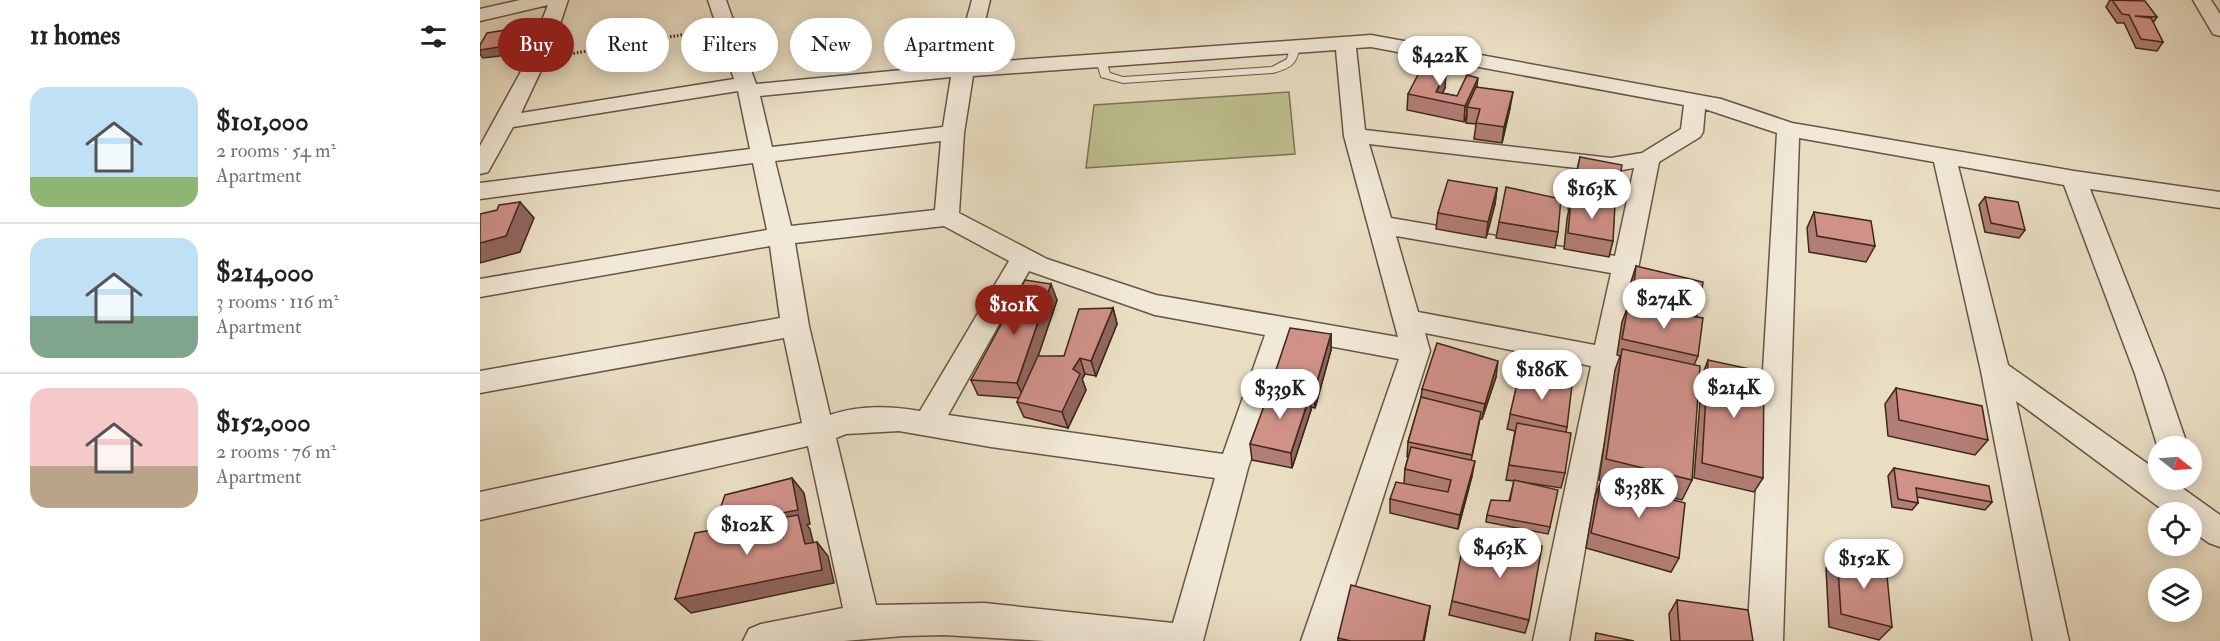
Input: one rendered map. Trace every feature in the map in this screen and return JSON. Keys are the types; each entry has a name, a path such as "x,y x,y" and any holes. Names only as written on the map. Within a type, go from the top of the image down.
{"street":[{"path":"480,15 543,0"},
{"path":"553,18 559,0"},
{"path":"717,0 723,18"},
{"path":"976,18 981,0"},
{"path":"2210,6 2220,30"},
{"path":"1015,66 1371,42 1720,105 1788,129 2074,179 2220,200"},
{"path":"1319,641 1416,351 1355,136 1345,43"},
{"path":"480,167 532,72"},
{"path":"741,72 781,237 795,326 821,431 863,622"},
{"path":"504,122 746,87 937,72"},
{"path":"947,217 953,133 963,72"},
{"path":"1355,136 1611,165 1648,159 1692,132 1695,101"},
{"path":"1765,641 1788,129"},
{"path":"480,192 623,171 953,133"},
{"path":"1944,156 1995,371 2051,641"},
{"path":"1551,641 1606,358 1648,159"},
{"path":"2074,179 2149,374 2169,436"},
{"path":"480,288 781,237 947,217 1024,257 1098,287 1155,305 1416,351"},
{"path":"1381,225 1626,267"},
{"path":"928,424 1024,257"},
{"path":"1409,320 1606,358"},
{"path":"480,382 795,326"},
{"path":"760,641 863,622 943,619 1017,621 1185,641 1233,468 1281,329"},
{"path":"1995,371 2208,524"},
{"path":"480,506 821,431 845,422 899,419 991,435 1233,468"},
{"path":"2189,490 2208,524"}],"path":[{"path":"574,52 681,34"}],"green space":[{"path":"1289,92 1295,154 1086,168 1094,105"}],"building":[{"path":"2112,0 2145,1 2157,17 2135,16 2151,18 2163,42 2141,39 2129,15 2122,14"},
{"path":"498,31 498,47 480,50 480,45 487,33"},
{"path":"1422,67 1446,72 1436,92 1457,96 1467,75 1478,78 1465,106 1408,94"},
{"path":"1476,87 1513,92 1504,127 1476,123 1480,109 1467,107"},
{"path":"1580,157 1622,165 1616,199 1572,193"},
{"path":"1448,180 1497,188 1488,222 1438,213"},
{"path":"1506,187 1561,199 1558,232 1499,222"},
{"path":"1985,197 2018,202 2025,230 1991,223"},
{"path":"520,202 506,236 480,243 480,214 497,210 499,205"},
{"path":"1571,202 1615,204 1613,241 1568,233"},
{"path":"1814,212 1871,221 1875,246 1817,236"},
{"path":"1636,266 1703,282 1699,310 1632,299"},
{"path":"1025,280 1051,284 1017,383 971,380"},
{"path":"1628,306 1703,318 1698,356 1622,339"},
{"path":"1113,308 1091,361 1080,358 1073,369 1080,374 1062,412 1017,402 1038,356 1064,356 1079,309"},
{"path":"1290,328 1331,334 1314,392 1271,385"},
{"path":"1437,343 1498,361 1485,404 1422,389"},
{"path":"1622,349 1700,366 1692,480 1606,459"},
{"path":"1708,360 1764,372 1763,478 1702,463"},
{"path":"1519,376 1572,385 1567,427 1510,414"},
{"path":"1271,387 1310,395 1291,453 1250,444"},
{"path":"1896,388 1982,406 1988,440 1899,420"},
{"path":"1421,397 1481,412 1472,455 1408,442"},
{"path":"1517,423 1571,433 1565,473 1509,465"},
{"path":"1411,447 1475,461 1460,515 1390,499 1396,482 1448,492 1451,480 1405,469"},
{"path":"1894,468 1989,486 1992,502 1916,488 1918,503 1898,499"},
{"path":"792,478 798,510 714,526 725,495"},
{"path":"1514,480 1558,490 1550,527 1487,515 1491,500 1510,501"},
{"path":"1601,481 1685,503 1679,558 1591,533"},
{"path":"798,515 805,544 817,542 822,570 675,599 695,533"},
{"path":"1509,539 1542,546 1529,620 1452,601 1462,550 1504,555"},
{"path":"1837,554 1886,566 1892,627 1841,614"},
{"path":"1351,585 1430,606 1423,641 1351,641 1338,638"},
{"path":"1677,600 1748,610 1753,641 1680,641"},
{"path":"1596,633 1634,641 1595,641"}]}
